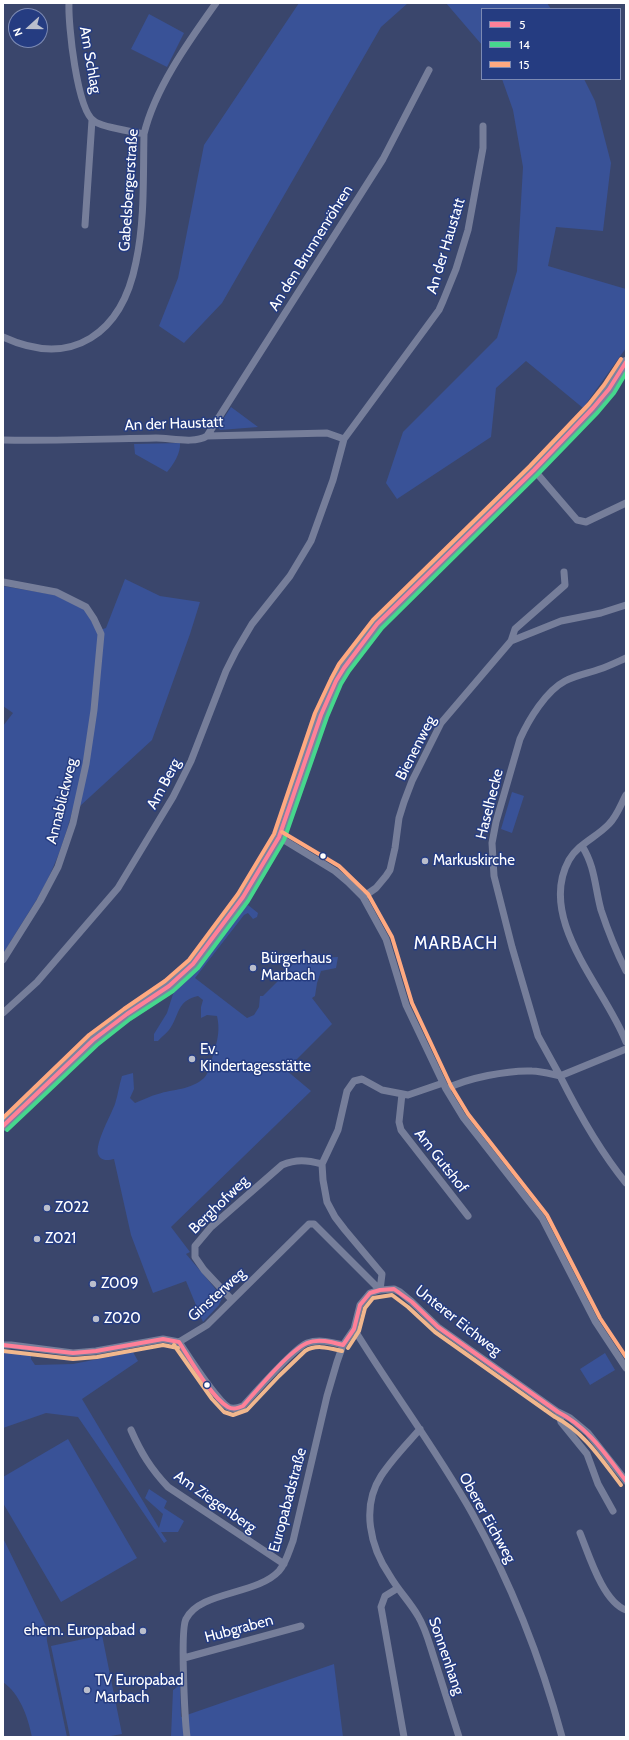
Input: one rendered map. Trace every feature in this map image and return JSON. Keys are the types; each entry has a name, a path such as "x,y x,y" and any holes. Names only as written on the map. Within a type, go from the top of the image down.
{"main road":[{"path":"3,1126 93,1040 169,986 193,964 243,897 279,837 321,715 336,681 344,668 377,624 534,470 594,408 609,389 626,362"}],"street":[{"name":"Am Schlag","path":"70,3 71,43 75,69 85,105 92,120 85,225"},
{"name":"Gabelsbergerstraße","path":"3,336 34,347 67,348 86,342 96,335 108,324 117,312 125,297 133,274 139,246 144,134 150,116 168,76 192,36 216,3"},
{"name":"An den Brunnenröhren","path":"207,436 383,159 429,70"},
{"path":"92,120 102,124 144,134"},
{"name":"An der Haustatt","path":"311,542 333,480 344,439 439,310 443,301 456,269 468,230 483,148 483,126"},
{"name":"An der Haustatt","path":"3,440 157,438 197,439 207,436 327,433 344,439"},
{"path":"534,470 577,520 582,522 586,522 626,503"},
{"name":"Am Berg","path":"3,1013 37,982 123,882 173,797 185,773 226,671 236,651 252,624 290,576 311,542"},
{"name":"Bienenweg","path":"363,897 376,888 390,870 399,818 404,802 412,781 441,723 511,640 515,629 565,585 564,572"},
{"name":"Annablickweg","path":"3,582 56,592 86,607 101,634 94,710 86,764 73,823 58,867 40,901 3,960"},
{"path":"511,640 561,621 594,615 626,605"},
{"name":"Haselhecke","path":"626,658 601,669 571,678 557,686 548,695 525,728 520,739 496,822 492,843 494,876 512,947 538,1036 580,1116 608,1161 626,1183"},
{"path":"626,795 611,822 574,852 561,879 560,889 564,920 570,938 599,992 621,1027 626,1042"},
{"path":"279,837 335,871 363,897 386,938 406,1005 445,1086 463,1116 542,1218 595,1321 626,1368"},
{"path":"582,846 589,856 607,929 626,971"},
{"path":"354,1329 360,1305 370,1294 380,1290 382,1274 344,1230 327,1202 322,1164 338,1130 347,1091 354,1081 362,1079 382,1090 408,1095 473,1078 499,1074 532,1071 560,1076 626,1049"},
{"name":"Am Gutshof","path":"402,1094 399,1122 402,1130 468,1216"},
{"name":"Berghofweg","path":"232,1300 204,1270 195,1257 195,1246 221,1217 282,1165 291,1161 307,1160 322,1164"},
{"name":"Ginsterweg","path":"179,1342 207,1325 310,1224 314,1224 380,1290"},
{"name":"Unterer Eichweg","path":"380,1290 394,1289 400,1292 438,1326 558,1412 570,1418 584,1429 626,1481"},
{"name":"Europabadstraße","path":"187,1737 184,1658 185,1620 196,1607 223,1595 251,1587 278,1572 284,1564 293,1541 327,1396 343,1345 354,1329"},
{"name":"Oberer Eichweg","path":"354,1329 420,1429 471,1512 508,1585 540,1663 562,1737"},
{"path":"3,1345 74,1353 96,1351 163,1339 179,1342 219,1397 229,1407 233,1408 243,1406 289,1357 306,1343 322,1341 343,1345"},
{"name":"Unterer Eichweg","path":"558,1412 561,1422 587,1454 598,1484 613,1511"},
{"name":"Sonnenhang","path":"420,1429 381,1475 374,1488 371,1501 370,1524 373,1541 389,1575 418,1616 428,1638 459,1737"},
{"name":"Am Ziegenberg","path":"131,1430 141,1452 153,1471 168,1487 284,1564"},
{"path":"580,1533 606,1591 617,1605 626,1610"},
{"path":"398,1588 385,1596 382,1603 382,1613 404,1737"},
{"name":"Hubgraben","path":"184,1658 301,1626"}],"shaded area":[{"path":"299,3 408,3 381,27 222,303 184,343 159,326 178,278 204,145"},
{"path":"446,3 547,3 550,8 481,8 481,44"},
{"path":"149,14 184,33 167,67 131,49"},
{"path":"502,80 584,80 595,101 611,163 603,231 556,227 548,266 626,289 626,348 583,408 526,361 496,388 491,437 397,499 386,483 403,432 497,338 517,271 523,167 513,110"},
{"path":"231,407 258,427 220,430 218,427"},
{"path":"180,443 178,455 167,472 135,454 134,444"},
{"path":"125,579 160,596 200,602 190,634 152,740 80,806 73,808 63,843 49,877 3,954 3,726 13,713 3,706 3,586 55,595 85,609 97,631 106,628"},
{"path":"512,792 524,796 512,833 501,829"},
{"path":"248,905 258,913 257,917 253,919 248,913 244,915 195,978 247,1018 254,1015 259,1007 260,996 263,996 287,972 300,954 312,954 320,958 338,957 336,968 321,971 315,996 312,998 332,1024 286,1070 311,1091 171,1227 190,1252 186,1254 222,1298 219,1305 203,1322 186,1281 153,1293 131,1235 114,1159 105,1160 99,1157 98,1149 101,1136 115,1104 122,1076 133,1073 134,1089 130,1098 135,1103 164,1092 182,1089 193,1085 199,1082 206,1075 217,1043 218,1025 217,1016 207,1015 201,1018 201,1007 203,1000 198,996 191,998 182,1005 169,1030 158,1041 154,1041 154,1034 167,1013 173,994"},
{"path":"3,1352 31,1352 31,1359 35,1365 73,1364 133,1352 138,1361 82,1399 159,1528 163,1514 145,1498 149,1489 167,1501 164,1508 184,1521 178,1532 161,1532 167,1541 164,1543 78,1417 46,1413 3,1428"},
{"path":"605,1353 615,1370 590,1385 580,1369"},
{"path":"68,1439 137,1558 61,1602 3,1503 3,1477"},
{"path":"3,1538 46,1626 47,1641 67,1737 32,1737 19,1699 3,1682"},
{"name":"TV Europabad Marbach","path":"102,1635 122,1734 105,1737 70,1737 51,1646"},
{"path":"334,1664 343,1737 171,1737 173,1690 180,1685 181,1717"}],"transit line":[{"name":"15","path":"3,1118 89,1035 165,981 189,960 238,894 274,834 315,713 339,664 373,620 530,466 589,404 604,385 621,359"},
{"name":"5","path":"3,1126 93,1040 127,1014 169,986 193,964 243,897 279,837 321,715 336,681 344,668 377,624 534,470 593,408 609,389 626,362"},
{"name":"14","path":"7,1130 97,1045 130,1019 173,991 198,968 248,901 284,840 327,717 341,684 349,671 382,628 538,474 598,412 614,393 626,373"},
{"name":"15","path":"282,832 339,866 368,894 392,937 412,1003 451,1086 468,1114 547,1215 600,1318 626,1357"},
{"name":"5","path":"343,1345 354,1329 360,1305 370,1293 380,1290 394,1289 412,1302 438,1327 578,1425 596,1442 626,1481"},
{"path":"348,1348 359,1331 365,1308 373,1298 392,1295 408,1307 435,1332 575,1430 599,1456 621,1485"},
{"name":"5","path":"3,1345 73,1353 96,1351 163,1339 179,1342"},
{"name":"5","path":"179,1342 208,1387 221,1402 234,1409 243,1406 283,1362 300,1347 307,1343 316,1341 343,1345"},
{"path":"3,1351 73,1359 97,1357 163,1345 178,1348"},
{"path":"174,1345 212,1399 224,1412 233,1415 247,1410 305,1351 318,1347 342,1351"}],"place":[{"name":"Markuskirche","path":"425,861"},
{"name":"Bürgerhaus Marbach","path":"253,968"},
{"name":"Ev. Kindertagesstätte","path":"192,1059"},
{"name":"Z022","path":"47,1208"},
{"name":"Z021","path":"37,1239"},
{"name":"Z009","path":"93,1284"},
{"name":"Z020","path":"96,1319"},
{"name":"ehem. Europabad","path":"143,1631"},
{"name":"TV Europabad Marbach","path":"87,1690"}],"district":[{"name":"MARBACH","path":"456,944"}]}
